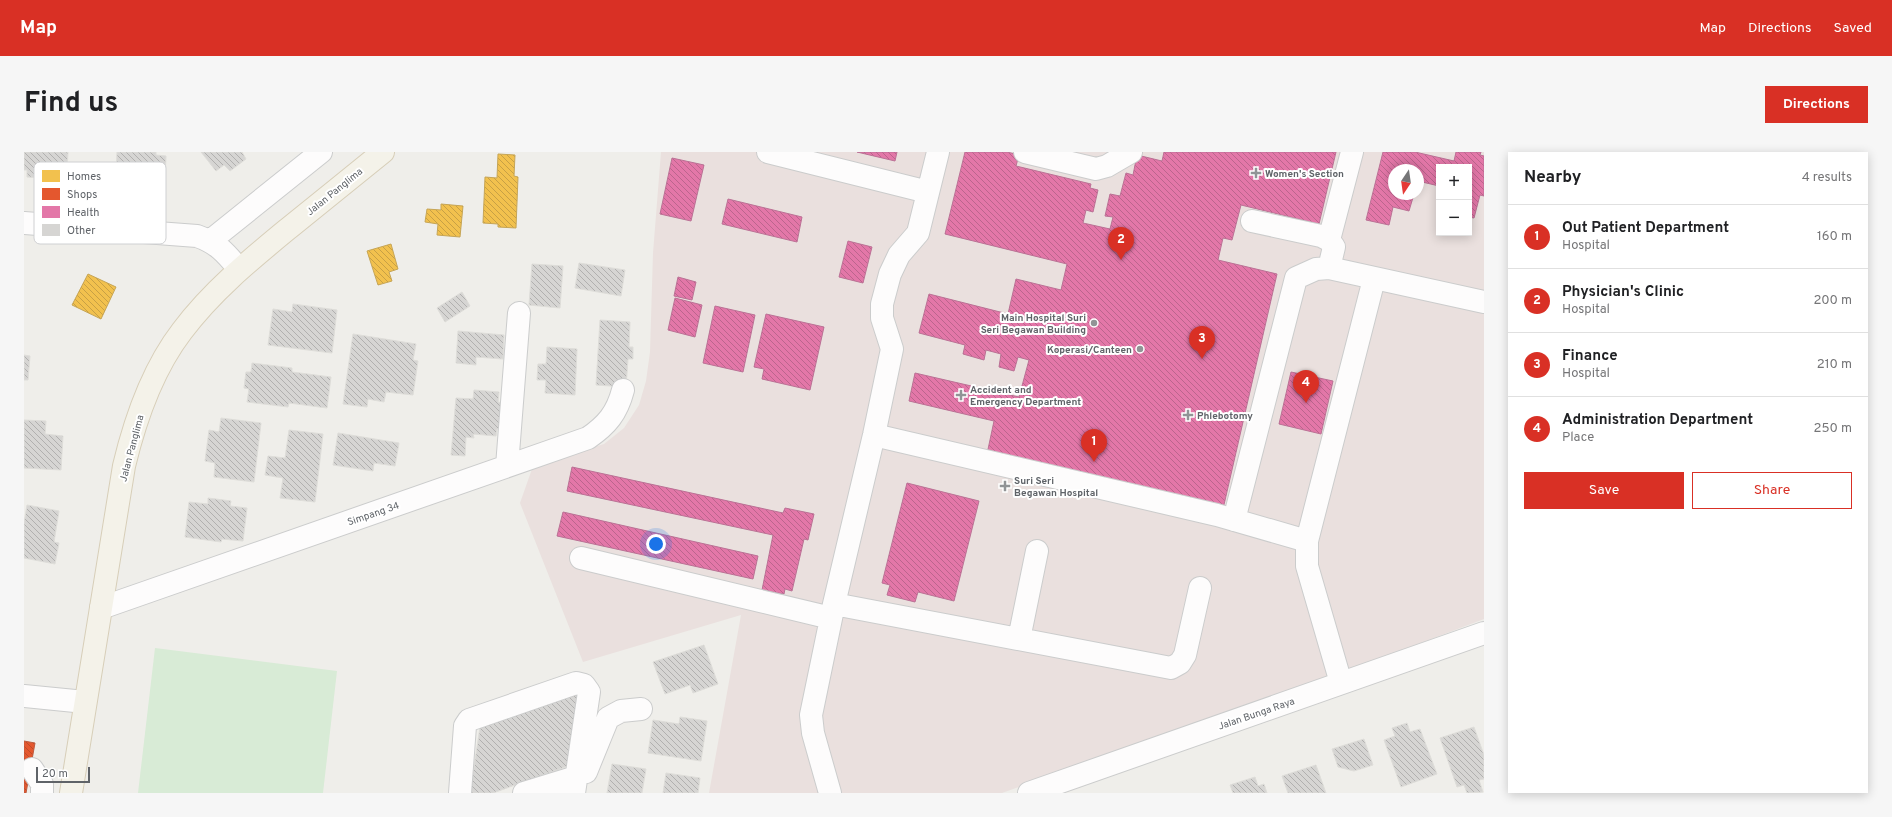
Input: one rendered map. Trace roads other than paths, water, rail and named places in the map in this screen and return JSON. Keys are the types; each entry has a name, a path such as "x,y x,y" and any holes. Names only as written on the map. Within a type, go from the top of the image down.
{"main road":[{"name":"Jalan Panglima","path":"71,793 124,466 137,419 162,364 181,332 204,303 239,269 383,152"}],"street":[{"path":"210,241 321,152"},
{"path":"768,152 928,192"},
{"path":"830,793 813,733 811,715 832,611 874,435 892,349 882,318 882,304 890,274 899,255 918,233 938,152"},
{"path":"1025,152 1096,169 1107,166 1131,152"},
{"path":"1330,240 1352,152"},
{"path":"1252,221 1320,236 1330,240 1334,247 1329,268"},
{"path":"24,223 34,224"},
{"path":"166,234 196,236 210,241 222,249 239,269"},
{"path":"1234,520 1296,278 1316,269 1329,268 1484,302"},
{"path":"1341,683 1306,566 1307,541 1374,279"},
{"path":"507,466 519,313"},
{"name":"Simpang 34","path":"101,608 588,438 603,428 612,418 620,405 624,390"},
{"path":"874,435 1234,520 1307,541"},
{"path":"1019,639 1037,551"},
{"path":"581,558 832,611 1019,639 1171,668 1180,663 1185,655 1200,588"},
{"name":"Jalan Bunga Raya","path":"1029,793 1484,633"},
{"path":"460,793 465,726 469,720 576,683 584,685 589,692 576,788"},
{"path":"24,696 85,702"},
{"path":"576,788 608,718 621,711 641,709"},
{"path":"32,768 42,784 42,793"},
{"path":"524,793 576,788"}],"place":[{"name":"Women's Section","path":"1256,173"},
{"name":"Physician's Clinic","path":"1121,260"},
{"name":"Main Hospital Suri Seri Begawan Building","path":"1094,323"},
{"name":"Koperasi/Canteen","path":"1140,349"},
{"name":"Finance","path":"1202,359"},
{"name":"Accident and Emergency Department","path":"961,395"},
{"name":"Administration Department","path":"1306,403"},
{"name":"Phlebotomy","path":"1188,415"},
{"name":"Out Patient Department","path":"1094,462"},
{"name":"Suri Seri Begawan Hospital","path":"1005,486"}]}
